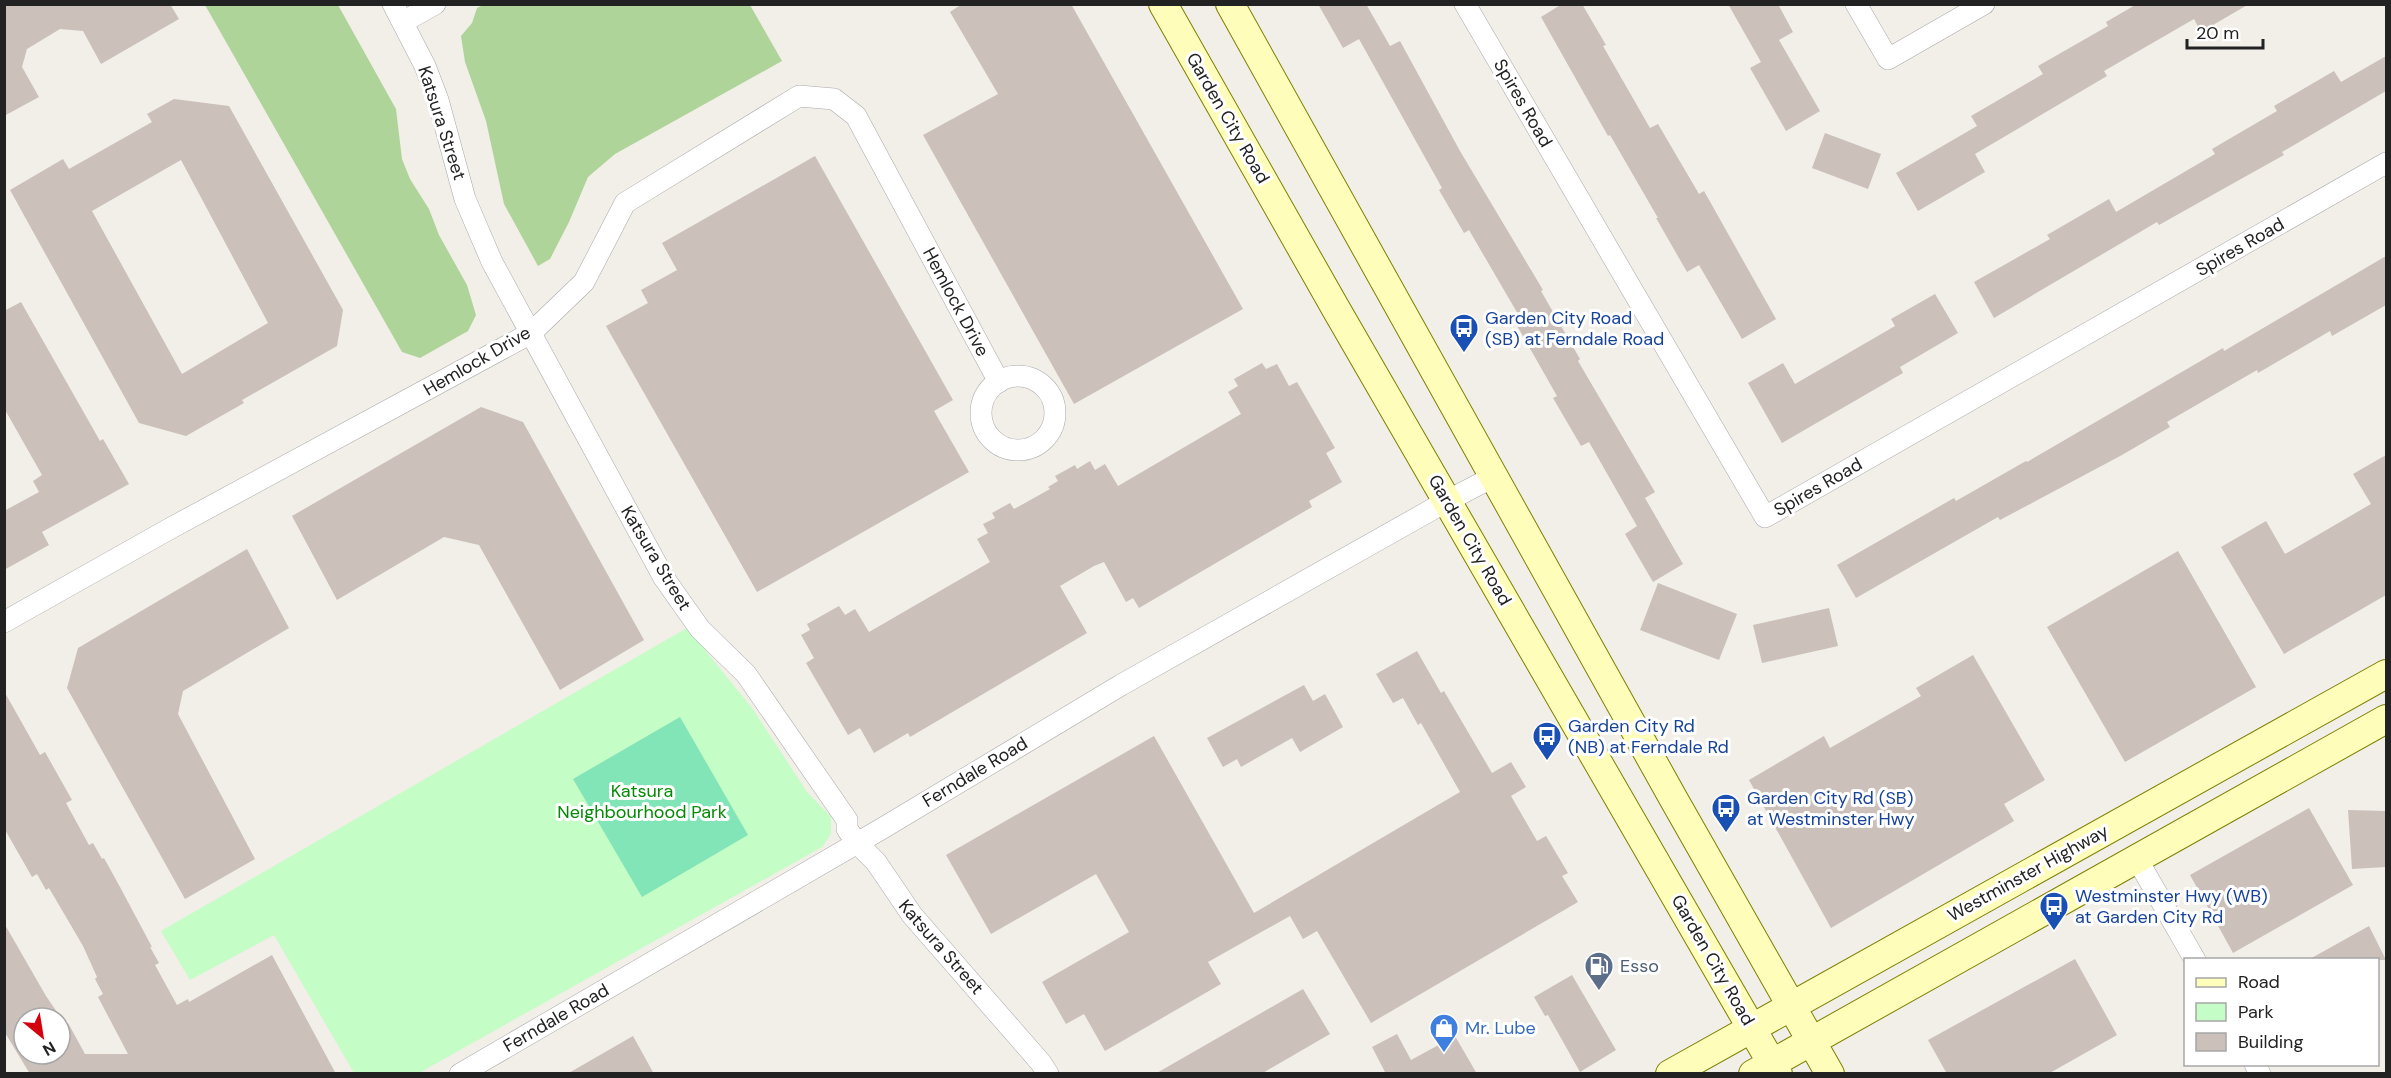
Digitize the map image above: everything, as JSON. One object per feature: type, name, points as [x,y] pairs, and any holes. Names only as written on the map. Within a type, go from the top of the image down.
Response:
[{"type":"main road","name":"Garden City Road","points":[[1163,4],[1751,1027],[1768,1070]]},
{"type":"main road","points":[[1230,4],[1493,477],[1830,1074]]},
{"type":"main road","name":"Westminster Highway","points":[[1670,1074],[2386,674]]},
{"type":"main road","points":[[1768,1070],[1811,1041],[2386,719]]},
{"type":"street","points":[[398,14],[435,4]]},
{"type":"street","name":"Spires Road","points":[[1465,4],[1765,517],[2386,163]]},
{"type":"street","points":[[1856,4],[1888,59],[1984,4]]},
{"type":"street","name":"Katsura Street","points":[[398,14],[425,66],[438,100],[465,199],[492,262],[664,578],[700,629],[746,674],[846,820],[847,829],[856,843],[876,862],[912,915],[1041,1063],[1048,1074]]},
{"type":"street","name":"Hemlock Drive","points":[[4,622],[171,528],[531,333],[584,282],[625,203],[799,96],[834,99],[856,116],[999,382]]},
{"type":"street","name":"Ferndale Road","points":[[460,1074],[1121,685],[1493,477]]},
{"type":"street","points":[[2137,859],[2194,958]]},
{"type":"green space","points":[[205,5],[338,5],[396,109],[402,159],[410,179],[429,209],[439,235],[467,285],[476,315],[468,331],[420,358],[402,352]]},
{"type":"green space","points":[[483,5],[750,5],[782,61],[615,154],[588,177],[550,259],[538,266],[504,204],[486,121],[465,62],[461,36],[472,23],[477,8]]},
{"type":"green space","name":"Katsura Neighbourhood Park","points":[[687,628],[752,708],[807,792],[831,817],[831,834],[822,847],[419,1073],[354,1073],[274,935],[190,980],[161,931]]},
{"type":"green space","points":[[680,717],[748,835],[642,897],[573,779]]},
{"type":"building","points":[[4,4],[170,4],[179,19],[101,64],[83,31],[60,29],[27,49],[22,67],[39,97],[4,116]]},
{"type":"building","points":[[962,4],[1071,4],[1243,309],[1074,404],[923,135],[998,94],[950,12]]},
{"type":"building","points":[[1318,4],[1366,4],[1390,46],[1400,41],[1460,151],[1543,290],[1541,291],[1580,359],[1578,361],[1655,492],[1645,498],[1683,564],[1653,582],[1625,534],[1637,526],[1589,442],[1581,446],[1553,398],[1557,396],[1516,324],[1522,321],[1469,230],[1464,233],[1439,190],[1442,188],[1359,39],[1343,48]]},
{"type":"building","points":[[1562,4],[1582,4],[1650,128],[1658,124],[1699,194],[1704,191],[1776,319],[1742,339],[1699,265],[1687,272],[1541,17]]},
{"type":"building","points":[[1728,4],[1778,4],[1793,32],[1779,40],[1820,111],[1786,131],[1750,68],[1761,62]]},
{"type":"building","points":[[2137,4],[2249,4],[2201,32],[2194,19],[2104,71],[2107,76],[1975,154],[1985,172],[1918,211],[1896,173],[1977,126],[1971,116],[2043,74],[2038,66],[2108,26],[2106,22]]},
{"type":"building","points":[[2386,56],[2386,91],[2282,152],[2284,155],[2159,225],[2157,222],[1994,318],[1974,282],[2050,239],[2047,235],[2109,199],[2116,212],[2215,154],[2212,149],[2277,111],[2274,106],[2334,71],[2341,82]]},
{"type":"building","points":[[174,99],[229,106],[343,310],[337,346],[242,400],[244,403],[186,436],[139,423],[10,190],[63,159],[69,169],[152,122],[147,114]],"holes":[[[181,160],[268,323],[182,374],[92,211]]]},
{"type":"building","points":[[1825,133],[1881,154],[1868,189],[1812,168]]},
{"type":"building","points":[[815,156],[953,400],[934,411],[969,472],[757,592],[606,326],[648,303],[641,290],[677,270],[662,243]]},
{"type":"building","points":[[2386,256],[2386,305],[2332,336],[2330,331],[2258,373],[2257,370],[2167,422],[2170,427],[2122,455],[2000,520],[1998,517],[1856,598],[1837,565],[1954,498],[1956,501],[2027,462]]},
{"type":"building","points":[[1935,294],[1958,333],[1900,367],[1903,373],[1782,443],[1748,383],[1783,363],[1795,384],[1895,326],[1891,319]]},
{"type":"building","points":[[21,302],[100,441],[103,439],[129,484],[42,532],[49,545],[4,570],[4,511],[39,492],[33,481],[42,475],[4,408],[4,311]]},
{"type":"building","points":[[1262,363],[1266,369],[1277,364],[1289,386],[1297,382],[1335,448],[1326,453],[1342,482],[1309,501],[1312,507],[1139,608],[1133,598],[1126,602],[1104,562],[1094,566],[1060,586],[1087,633],[910,737],[908,733],[874,753],[860,728],[848,735],[806,663],[814,658],[801,635],[810,630],[807,624],[839,606],[845,615],[855,609],[869,632],[990,562],[977,539],[988,533],[983,524],[995,518],[992,513],[1010,503],[1014,509],[1050,489],[1048,487],[1058,481],[1055,476],[1075,465],[1077,469],[1090,461],[1095,470],[1105,464],[1118,486],[1241,414],[1228,392],[1238,386],[1234,379]]},
{"type":"building","points":[[481,407],[523,422],[644,640],[560,690],[479,545],[444,537],[337,600],[292,516]]},
{"type":"building","points":[[2386,455],[2386,595],[2284,654],[2221,547],[2266,521],[2285,554],[2371,504],[2353,474]]},
{"type":"building","points":[[247,549],[289,628],[183,691],[178,714],[255,859],[185,899],[67,688],[78,648]]},
{"type":"building","points":[[2178,551],[2256,687],[2125,762],[2047,627]]},
{"type":"building","points":[[1658,583],[1737,614],[1719,660],[1640,630]]},
{"type":"building","points":[[1829,608],[1838,646],[1762,663],[1753,625]]},
{"type":"building","points":[[1417,651],[1441,693],[1444,691],[1492,773],[1511,762],[1526,787],[1511,796],[1537,841],[1546,836],[1568,873],[1562,876],[1578,902],[1371,1023],[1317,931],[1303,939],[1290,916],[1208,962],[1221,984],[1105,1051],[1084,1014],[1066,1024],[1042,982],[1129,932],[1096,874],[991,934],[946,855],[1154,736],[1254,913],[1460,792],[1421,723],[1418,725],[1403,698],[1393,703],[1376,674]]},
{"type":"building","points":[[1973,655],[2045,780],[2004,804],[2014,821],[1831,928],[1749,780],[1824,736],[1830,748],[1921,696],[1916,688]]},
{"type":"building","points":[[1304,685],[1313,701],[1325,694],[1343,727],[1300,752],[1292,738],[1241,767],[1237,759],[1223,767],[1207,738]]},
{"type":"building","points":[[4,691],[40,755],[45,752],[72,800],[66,803],[89,845],[93,843],[120,887],[152,947],[150,947],[159,963],[155,965],[177,1005],[188,999],[189,1002],[272,955],[336,1074],[30,1074],[25,1066],[72,1066],[72,1030],[85,1054],[128,1054],[98,997],[103,994],[83,946],[49,888],[46,890],[37,874],[32,877],[4,828]]},
{"type":"building","points":[[2309,808],[2353,885],[2233,953],[2190,875]]},
{"type":"building","points":[[2348,810],[2386,811],[2386,867],[2352,869]]},
{"type":"building","points":[[4,923],[53,1006],[12,1006],[12,1044],[4,1031]]},
{"type":"building","points":[[2369,926],[2386,960],[2379,960],[2379,958],[2312,958]]},
{"type":"building","points":[[2075,959],[2117,1035],[2048,1074],[1947,1074],[1928,1040]]},
{"type":"building","points":[[1572,975],[1616,1050],[1580,1072],[1548,1015],[1545,1016],[1534,997]]},
{"type":"building","points":[[1303,989],[1330,1034],[1261,1074],[1155,1074]]},
{"type":"building","name":"Mr. Lube","points":[[1397,1034],[1411,1060],[1455,1036],[1477,1074],[1386,1074],[1372,1047]]},
{"type":"building","points":[[633,1036],[654,1074],[567,1074]]},
{"type":"place","name":"Garden City Road (SB) at Ferndale Road","points":[[1464,354]]},
{"type":"place","name":"Garden City Rd (NB) at Ferndale Rd","points":[[1547,762]]},
{"type":"place","name":"Garden City Rd (SB) at Westminster Hwy","points":[[1726,834]]},
{"type":"place","name":"Westminster Hwy (WB) at Garden City Rd","points":[[2054,932]]},
{"type":"place","name":"Esso","points":[[1599,992]]},
{"type":"place","name":"Mr. Lube","points":[[1444,1054]]}]
